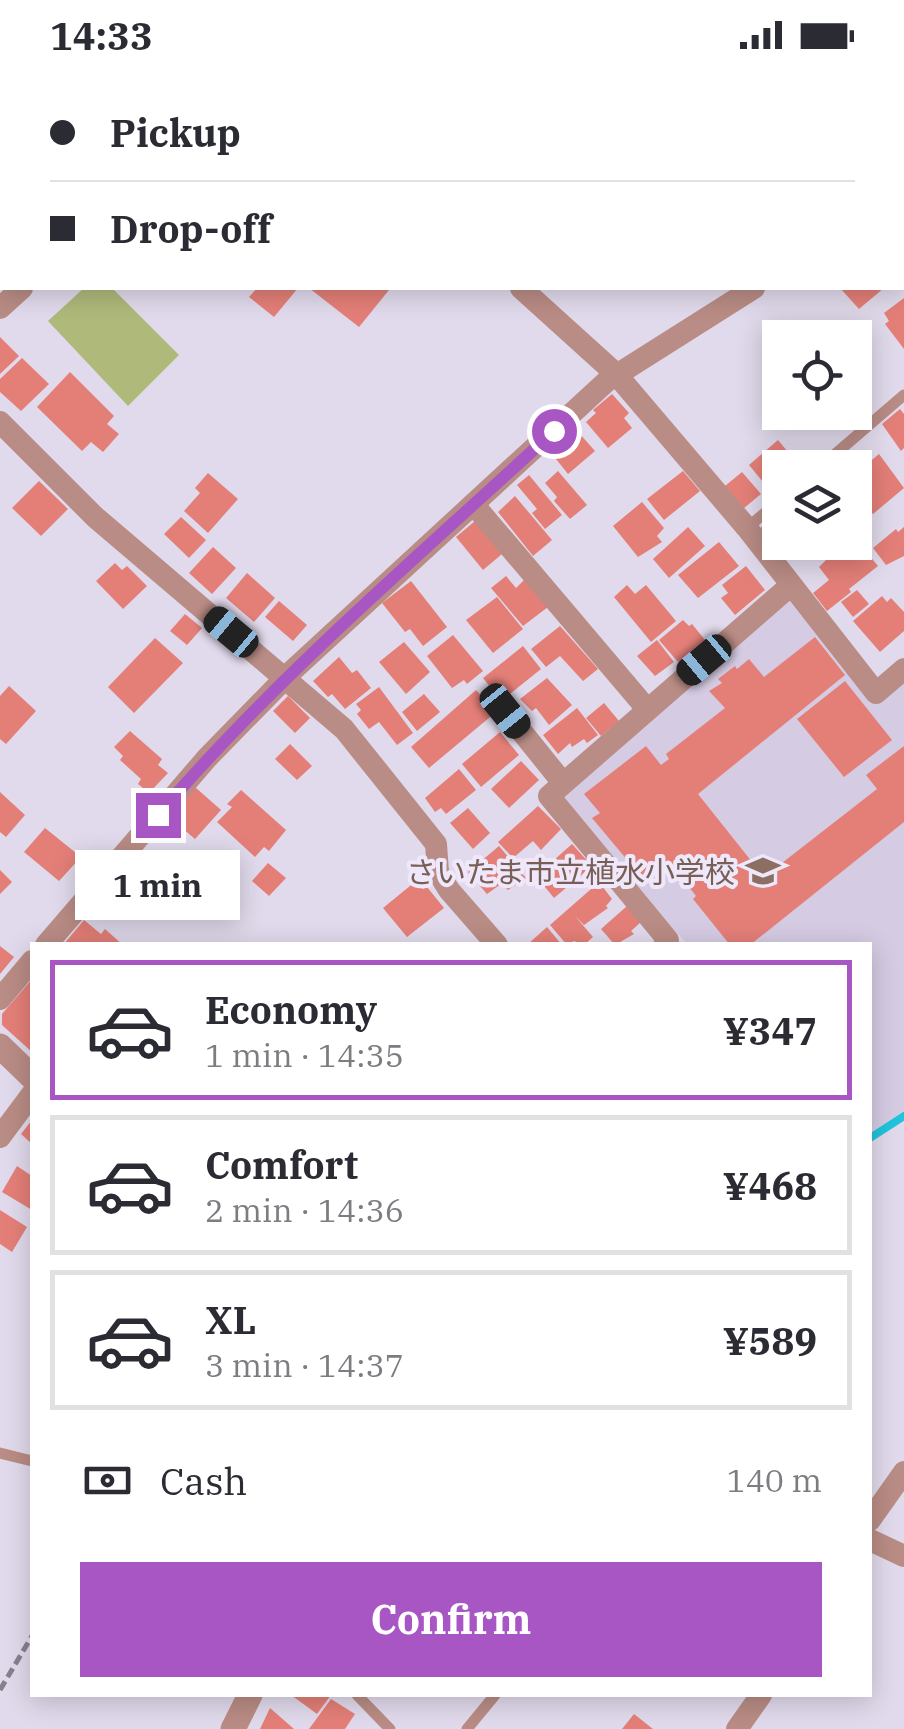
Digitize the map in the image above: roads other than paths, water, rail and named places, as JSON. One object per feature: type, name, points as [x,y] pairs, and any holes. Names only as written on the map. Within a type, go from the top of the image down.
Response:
[{"type":"street","points":[[0,308],[20,290]]},
{"type":"street","points":[[523,290],[616,374],[747,528],[876,693],[904,670]]},
{"type":"street","points":[[49,942],[206,758],[285,678],[616,374],[751,290]]},
{"type":"street","points":[[0,422],[94,517],[344,729],[436,844],[438,872],[448,890],[494,942]]},
{"type":"street","points":[[474,506],[647,708]]},
{"type":"street","points":[[666,942],[549,796],[790,586]]},
{"type":"street","points":[[505,711],[564,783]]},
{"type":"street","points":[[0,999],[30,963]]},
{"type":"street","points":[[0,1046],[30,1074]]},
{"type":"street","points":[[0,1137],[30,1097]]},
{"type":"street","points":[[872,1517],[904,1472]]},
{"type":"street","points":[[872,1541],[904,1556]]},
{"type":"street","points":[[232,1729],[249,1697]]},
{"type":"street","points":[[737,1729],[760,1697]]},
{"type":"lane","points":[[840,450],[904,395]]},
{"type":"lane","points":[[747,528],[762,515]]},
{"type":"lane","points":[[0,1453],[30,1460]]},
{"type":"lane","points":[[359,1697],[390,1729]]},
{"type":"lane","points":[[468,1729],[492,1697]]},
{"type":"waterway","points":[[872,1137],[904,1116]]},
{"type":"place","name":"さいたま市立植水小学校","points":[[763,871]]}]
